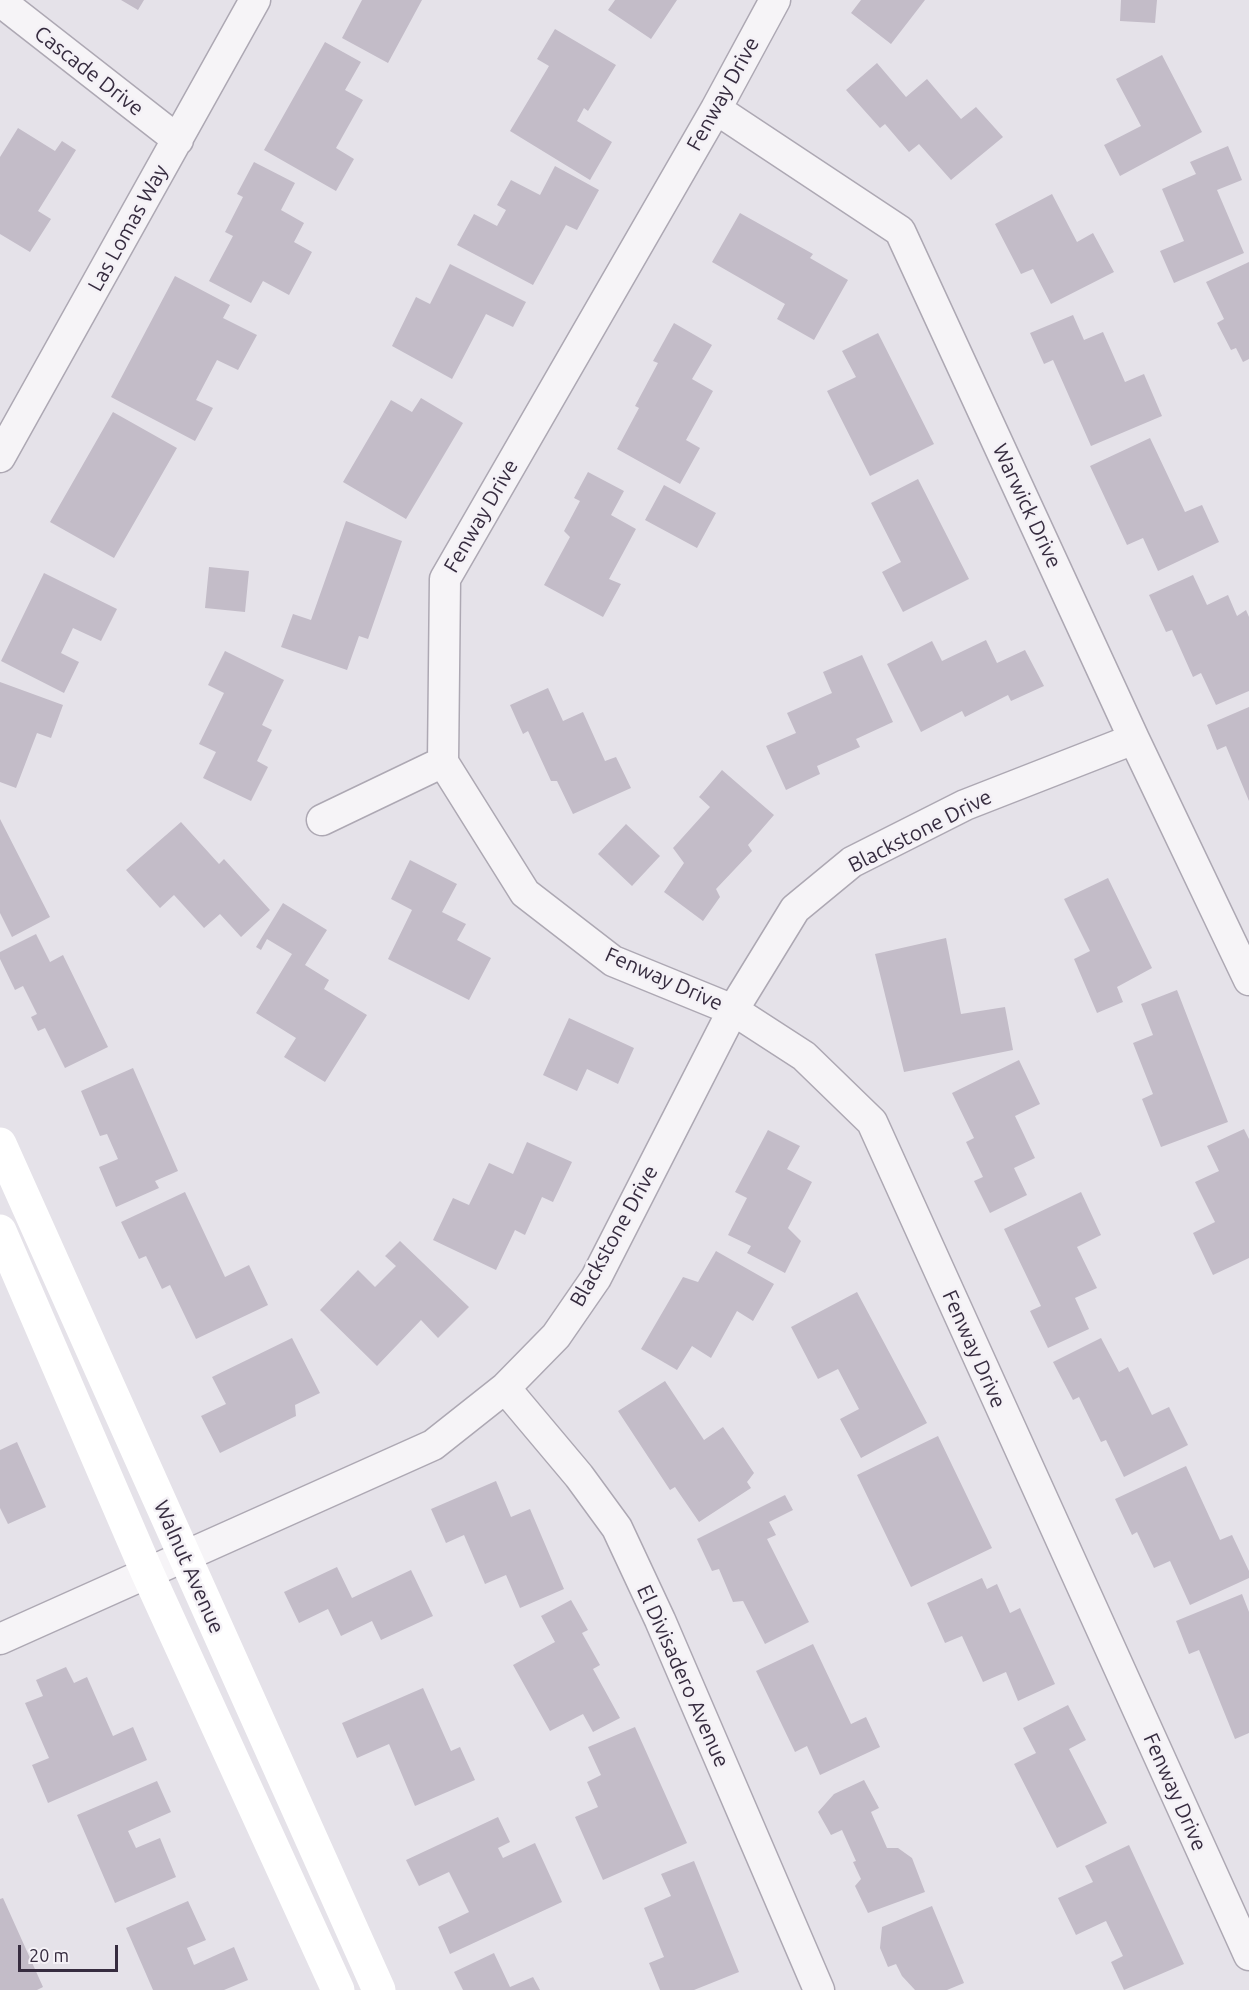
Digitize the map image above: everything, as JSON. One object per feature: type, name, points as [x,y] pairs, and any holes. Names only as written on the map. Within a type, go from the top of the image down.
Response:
[{"type":"street","name":"Las Lomas Way","points":[[0,457],[255,0]]},
{"type":"street","name":"Fenway Drive","points":[[776,0],[716,110],[445,579],[443,762],[525,893],[613,961],[733,1010],[804,1056],[872,1122],[1249,1955]]},
{"type":"street","name":"Cascade Drive","points":[[0,1],[178,140]]},
{"type":"street","name":"Warwick Drive","points":[[716,110],[900,231],[1134,739],[1249,980]]},
{"type":"street","name":"Blackstone Drive","points":[[0,1638],[433,1445],[505,1388],[556,1336],[596,1278],[733,1010],[795,909],[852,862],[965,805],[1134,739]]},
{"type":"street","points":[[322,820],[443,762]]},
{"type":"street","name":"Walnut Avenue","points":[[0,1144],[379,1990]]},
{"type":"street","name":"Walnut Avenue","points":[[0,1231],[147,1572],[338,1990]]},
{"type":"street","name":"El Divisadero Avenue","points":[[505,1388],[579,1476],[617,1528],[660,1620],[819,1990]]},
{"type":"building","points":[[121,0],[144,0],[138,10]]},
{"type":"building","points":[[362,0],[422,0],[388,63],[342,38]]},
{"type":"building","points":[[615,0],[677,0],[651,39],[608,10]]},
{"type":"building","points":[[861,0],[925,0],[891,44],[851,13]]},
{"type":"building","points":[[1121,0],[1157,0],[1155,23],[1120,21]]},
{"type":"building","points":[[555,29],[616,65],[588,111],[584,108],[577,121],[612,142],[590,180],[510,131],[549,66],[537,59]]},
{"type":"building","points":[[325,42],[361,62],[345,90],[363,100],[336,148],[354,159],[336,191],[264,150]]},
{"type":"building","points":[[1162,55],[1202,132],[1120,176],[1104,145],[1141,126],[1116,79]]},
{"type":"building","points":[[877,63],[906,97],[927,79],[961,119],[976,107],[1003,137],[951,180],[919,144],[909,152],[885,124],[880,128],[846,90]]},
{"type":"building","points":[[18,128],[55,151],[62,141],[76,150],[38,211],[51,219],[30,252],[0,234],[0,157]]},
{"type":"building","points":[[1228,146],[1242,180],[1217,190],[1244,253],[1174,283],[1160,251],[1184,241],[1162,189],[1196,174],[1190,162]]},
{"type":"building","points":[[254,162],[295,183],[281,210],[304,223],[294,242],[312,252],[289,295],[263,281],[251,303],[209,281],[233,236],[225,232],[243,197],[237,194]]},
{"type":"building","points":[[555,166],[599,190],[577,230],[566,225],[533,285],[457,245],[474,214],[497,226],[506,210],[497,205],[511,180],[540,195]]},
{"type":"building","points":[[1052,194],[1077,242],[1093,233],[1114,272],[1051,304],[1033,269],[1021,274],[995,224]]},
{"type":"building","points":[[740,213],[813,254],[810,258],[848,280],[814,340],[777,319],[785,304],[712,262]]},
{"type":"building","points":[[1249,262],[1249,359],[1243,362],[1236,348],[1231,350],[1217,323],[1224,319],[1206,282]]},
{"type":"building","points":[[450,264],[526,302],[513,327],[486,314],[452,379],[392,346],[416,297],[430,304]]},
{"type":"building","points":[[175,276],[230,305],[223,318],[257,335],[238,370],[217,360],[196,400],[213,408],[195,441],[111,397]]},
{"type":"building","points":[[1073,315],[1084,340],[1103,332],[1125,382],[1144,374],[1162,416],[1091,446],[1053,360],[1044,364],[1030,333]]},
{"type":"building","points":[[674,323],[712,345],[692,379],[713,391],[686,440],[700,448],[680,484],[617,449],[639,408],[635,406],[658,363],[653,361]]},
{"type":"building","points":[[878,333],[934,444],[870,476],[827,391],[856,377],[842,351]]},
{"type":"building","points":[[421,398],[463,423],[406,519],[343,482],[391,400],[412,412]]},
{"type":"building","points":[[113,412],[177,448],[114,558],[50,522]]},
{"type":"building","points":[[1150,438],[1185,512],[1202,505],[1219,542],[1158,571],[1143,538],[1127,545],[1090,466]]},
{"type":"building","points":[[588,472],[624,491],[611,515],[636,529],[609,579],[621,584],[603,617],[544,585],[570,537],[564,531],[580,501],[574,498]]},
{"type":"building","points":[[918,479],[969,579],[903,612],[882,572],[901,562],[871,503]]},
{"type":"building","points":[[664,485],[716,513],[697,548],[645,520]]},
{"type":"building","points":[[346,521],[402,541],[368,639],[359,636],[347,670],[281,647],[293,614],[311,620]]},
{"type":"building","points":[[209,567],[249,571],[245,612],[205,608]]},
{"type":"building","points":[[44,573],[117,609],[101,641],[73,628],[61,653],[79,662],[64,693],[1,661]]},
{"type":"building","points":[[1193,575],[1207,605],[1228,595],[1237,616],[1246,610],[1249,617],[1249,691],[1216,705],[1201,673],[1193,677],[1172,630],[1166,632],[1149,595]]},
{"type":"building","points":[[986,640],[997,663],[1025,650],[1044,686],[1011,701],[1008,695],[965,717],[962,711],[921,732],[887,664],[932,641],[942,661]]},
{"type":"building","points":[[225,651],[284,680],[262,725],[272,730],[257,761],[268,767],[251,801],[203,778],[216,752],[199,744],[224,693],[208,685]]},
{"type":"building","points":[[862,655],[893,722],[856,739],[860,747],[817,766],[820,774],[786,790],[766,746],[796,733],[787,713],[832,693],[823,672]]},
{"type":"building","points":[[0,682],[63,705],[51,738],[37,733],[16,788],[0,782]]},
{"type":"building","points":[[548,688],[563,721],[583,712],[605,761],[616,757],[631,788],[573,814],[557,781],[551,781],[528,731],[523,734],[510,705]]},
{"type":"building","points":[[1249,707],[1249,801],[1226,746],[1217,750],[1207,725]]},
{"type":"building","points":[[722,770],[774,815],[748,845],[752,851],[716,889],[720,897],[703,921],[664,892],[684,863],[673,848],[710,807],[699,797]]},
{"type":"building","points":[[0,819],[50,917],[12,937],[0,913]]},
{"type":"building","points":[[181,822],[219,864],[224,859],[270,910],[241,937],[220,914],[204,928],[174,895],[160,908],[126,870]]},
{"type":"building","points":[[626,824],[660,856],[632,886],[598,854]]},
{"type":"building","points":[[410,860],[457,884],[442,912],[466,924],[457,940],[491,958],[469,1000],[388,959],[412,910],[391,899]]},
{"type":"building","points":[[1108,878],[1152,968],[1117,987],[1123,1002],[1097,1013],[1074,959],[1090,951],[1064,899]]},
{"type":"building","points":[[283,903],[327,930],[305,965],[329,980],[324,989],[367,1015],[325,1082],[284,1057],[296,1038],[256,1013],[292,954],[267,939],[261,950],[256,947]]},
{"type":"building","points":[[36,934],[50,962],[63,955],[108,1047],[65,1068],[45,1028],[38,1031],[31,1017],[37,1014],[23,986],[15,990],[0,959],[0,952]]},
{"type":"building","points":[[946,938],[961,1014],[1005,1007],[1013,1050],[904,1072],[875,954]]},
{"type":"building","points":[[1177,990],[1228,1122],[1161,1147],[1142,1099],[1153,1094],[1133,1043],[1153,1035],[1141,1004]]},
{"type":"building","points":[[569,1018],[634,1048],[618,1084],[587,1069],[577,1091],[543,1075]]},
{"type":"building","points":[[1019,1060],[1040,1104],[1015,1116],[1035,1158],[1014,1168],[1027,1195],[990,1213],[974,1181],[983,1177],[966,1142],[974,1138],[952,1093]]},
{"type":"building","points":[[133,1068],[178,1171],[155,1181],[159,1188],[116,1207],[99,1167],[118,1159],[107,1134],[100,1136],[81,1091]]},
{"type":"building","points":[[1244,1129],[1249,1139],[1249,1258],[1213,1275],[1193,1233],[1215,1222],[1195,1182],[1219,1171],[1207,1146]]},
{"type":"building","points":[[768,1130],[800,1146],[787,1169],[812,1182],[788,1228],[801,1241],[785,1273],[747,1253],[751,1246],[728,1235],[747,1198],[735,1192]]},
{"type":"building","points":[[527,1142],[572,1162],[553,1202],[542,1197],[525,1235],[515,1230],[496,1270],[433,1240],[453,1198],[469,1205],[489,1163],[513,1174]]},
{"type":"building","points":[[185,1192],[225,1277],[249,1265],[268,1305],[196,1339],[170,1285],[162,1289],[146,1256],[139,1259],[121,1222]]},
{"type":"building","points":[[1081,1192],[1101,1235],[1077,1247],[1097,1288],[1075,1298],[1089,1329],[1048,1348],[1030,1311],[1041,1306],[1004,1229]]},
{"type":"building","points":[[400,1241],[469,1307],[438,1338],[421,1320],[377,1366],[320,1310],[358,1270],[375,1287],[396,1266],[385,1256]]},
{"type":"building","points":[[716,1251],[774,1284],[753,1321],[737,1311],[711,1358],[692,1346],[677,1370],[641,1349],[683,1277],[698,1282]]},
{"type":"building","points":[[857,1292],[927,1423],[861,1458],[840,1419],[859,1409],[838,1369],[818,1379],[791,1327]]},
{"type":"building","points":[[292,1338],[320,1393],[295,1405],[296,1416],[220,1453],[201,1416],[226,1404],[212,1377]]},
{"type":"building","points":[[1101,1338],[1119,1372],[1128,1367],[1152,1415],[1169,1407],[1188,1445],[1124,1477],[1106,1440],[1101,1442],[1079,1397],[1073,1400],[1053,1362]]},
{"type":"building","points":[[665,1381],[704,1440],[723,1427],[754,1473],[747,1482],[751,1488],[699,1522],[675,1487],[670,1490],[618,1411]]},
{"type":"building","points":[[938,1436],[992,1548],[911,1587],[857,1475]]},
{"type":"building","points":[[17,1442],[46,1507],[8,1524],[0,1508],[0,1450]]},
{"type":"building","points":[[1186,1466],[1220,1540],[1232,1535],[1249,1571],[1249,1578],[1190,1605],[1170,1561],[1154,1568],[1137,1532],[1132,1535],[1115,1499]]},
{"type":"building","points":[[496,1481],[511,1517],[530,1509],[564,1589],[520,1608],[506,1575],[485,1584],[464,1535],[446,1543],[431,1509]]},
{"type":"building","points":[[785,1495],[793,1510],[769,1522],[776,1535],[767,1539],[809,1622],[765,1644],[743,1601],[733,1602],[719,1569],[712,1571],[697,1539]]},
{"type":"building","points":[[337,1567],[352,1598],[411,1570],[433,1616],[381,1640],[372,1621],[341,1636],[328,1609],[299,1623],[284,1592]]},
{"type":"building","points":[[982,1578],[987,1589],[997,1584],[1010,1613],[1020,1608],[1055,1684],[1018,1701],[1006,1672],[983,1682],[962,1636],[945,1643],[927,1603]]},
{"type":"building","points":[[1242,1594],[1249,1612],[1249,1733],[1235,1739],[1199,1650],[1189,1654],[1176,1621]]},
{"type":"building","points":[[571,1600],[588,1630],[582,1633],[600,1665],[593,1669],[620,1718],[593,1732],[583,1714],[550,1731],[513,1665],[555,1642],[541,1616]]},
{"type":"building","points":[[813,1644],[851,1724],[866,1717],[880,1747],[820,1775],[807,1746],[795,1752],[756,1671]]},
{"type":"building","points":[[66,1667],[74,1683],[87,1677],[113,1736],[133,1727],[147,1760],[48,1803],[32,1765],[49,1758],[25,1703],[43,1696],[36,1680]]},
{"type":"building","points":[[423,1688],[451,1751],[460,1747],[475,1780],[415,1806],[389,1744],[357,1758],[342,1723]]},
{"type":"building","points":[[1068,1705],[1086,1740],[1069,1749],[1107,1823],[1057,1848],[1014,1764],[1036,1753],[1023,1728]]},
{"type":"building","points":[[635,1727],[687,1843],[603,1880],[575,1817],[598,1807],[587,1782],[601,1775],[588,1747]]},
{"type":"building","points":[[864,1780],[879,1808],[871,1812],[887,1848],[898,1848],[912,1858],[925,1892],[868,1913],[855,1886],[861,1879],[853,1862],[856,1861],[842,1830],[831,1835],[818,1812],[834,1794]]},
{"type":"building","points":[[157,1781],[171,1812],[128,1831],[136,1848],[160,1838],[176,1877],[115,1903],[77,1815]]},
{"type":"building","points":[[498,1817],[510,1842],[498,1848],[503,1858],[535,1843],[562,1902],[450,1954],[438,1927],[469,1912],[449,1872],[419,1886],[406,1860]]},
{"type":"building","points":[[1129,1845],[1184,1964],[1124,1990],[1111,1962],[1123,1956],[1106,1921],[1076,1935],[1058,1898],[1093,1882],[1085,1866]]},
{"type":"building","points":[[694,1861],[739,1972],[694,1990],[660,1990],[649,1963],[664,1957],[644,1908],[671,1896],[661,1874]]},
{"type":"building","points":[[3,1898],[43,1987],[37,1990],[0,1990],[0,1899]]},
{"type":"building","points":[[188,1901],[206,1940],[187,1948],[194,1965],[234,1947],[248,1980],[224,1990],[153,1990],[126,1928]]},
{"type":"building","points":[[932,1906],[964,1983],[947,1990],[915,1990],[902,1976],[896,1964],[888,1967],[880,1948],[882,1927]]},
{"type":"building","points":[[494,1953],[510,1987],[533,1977],[540,1990],[463,1990],[454,1972]]}]
